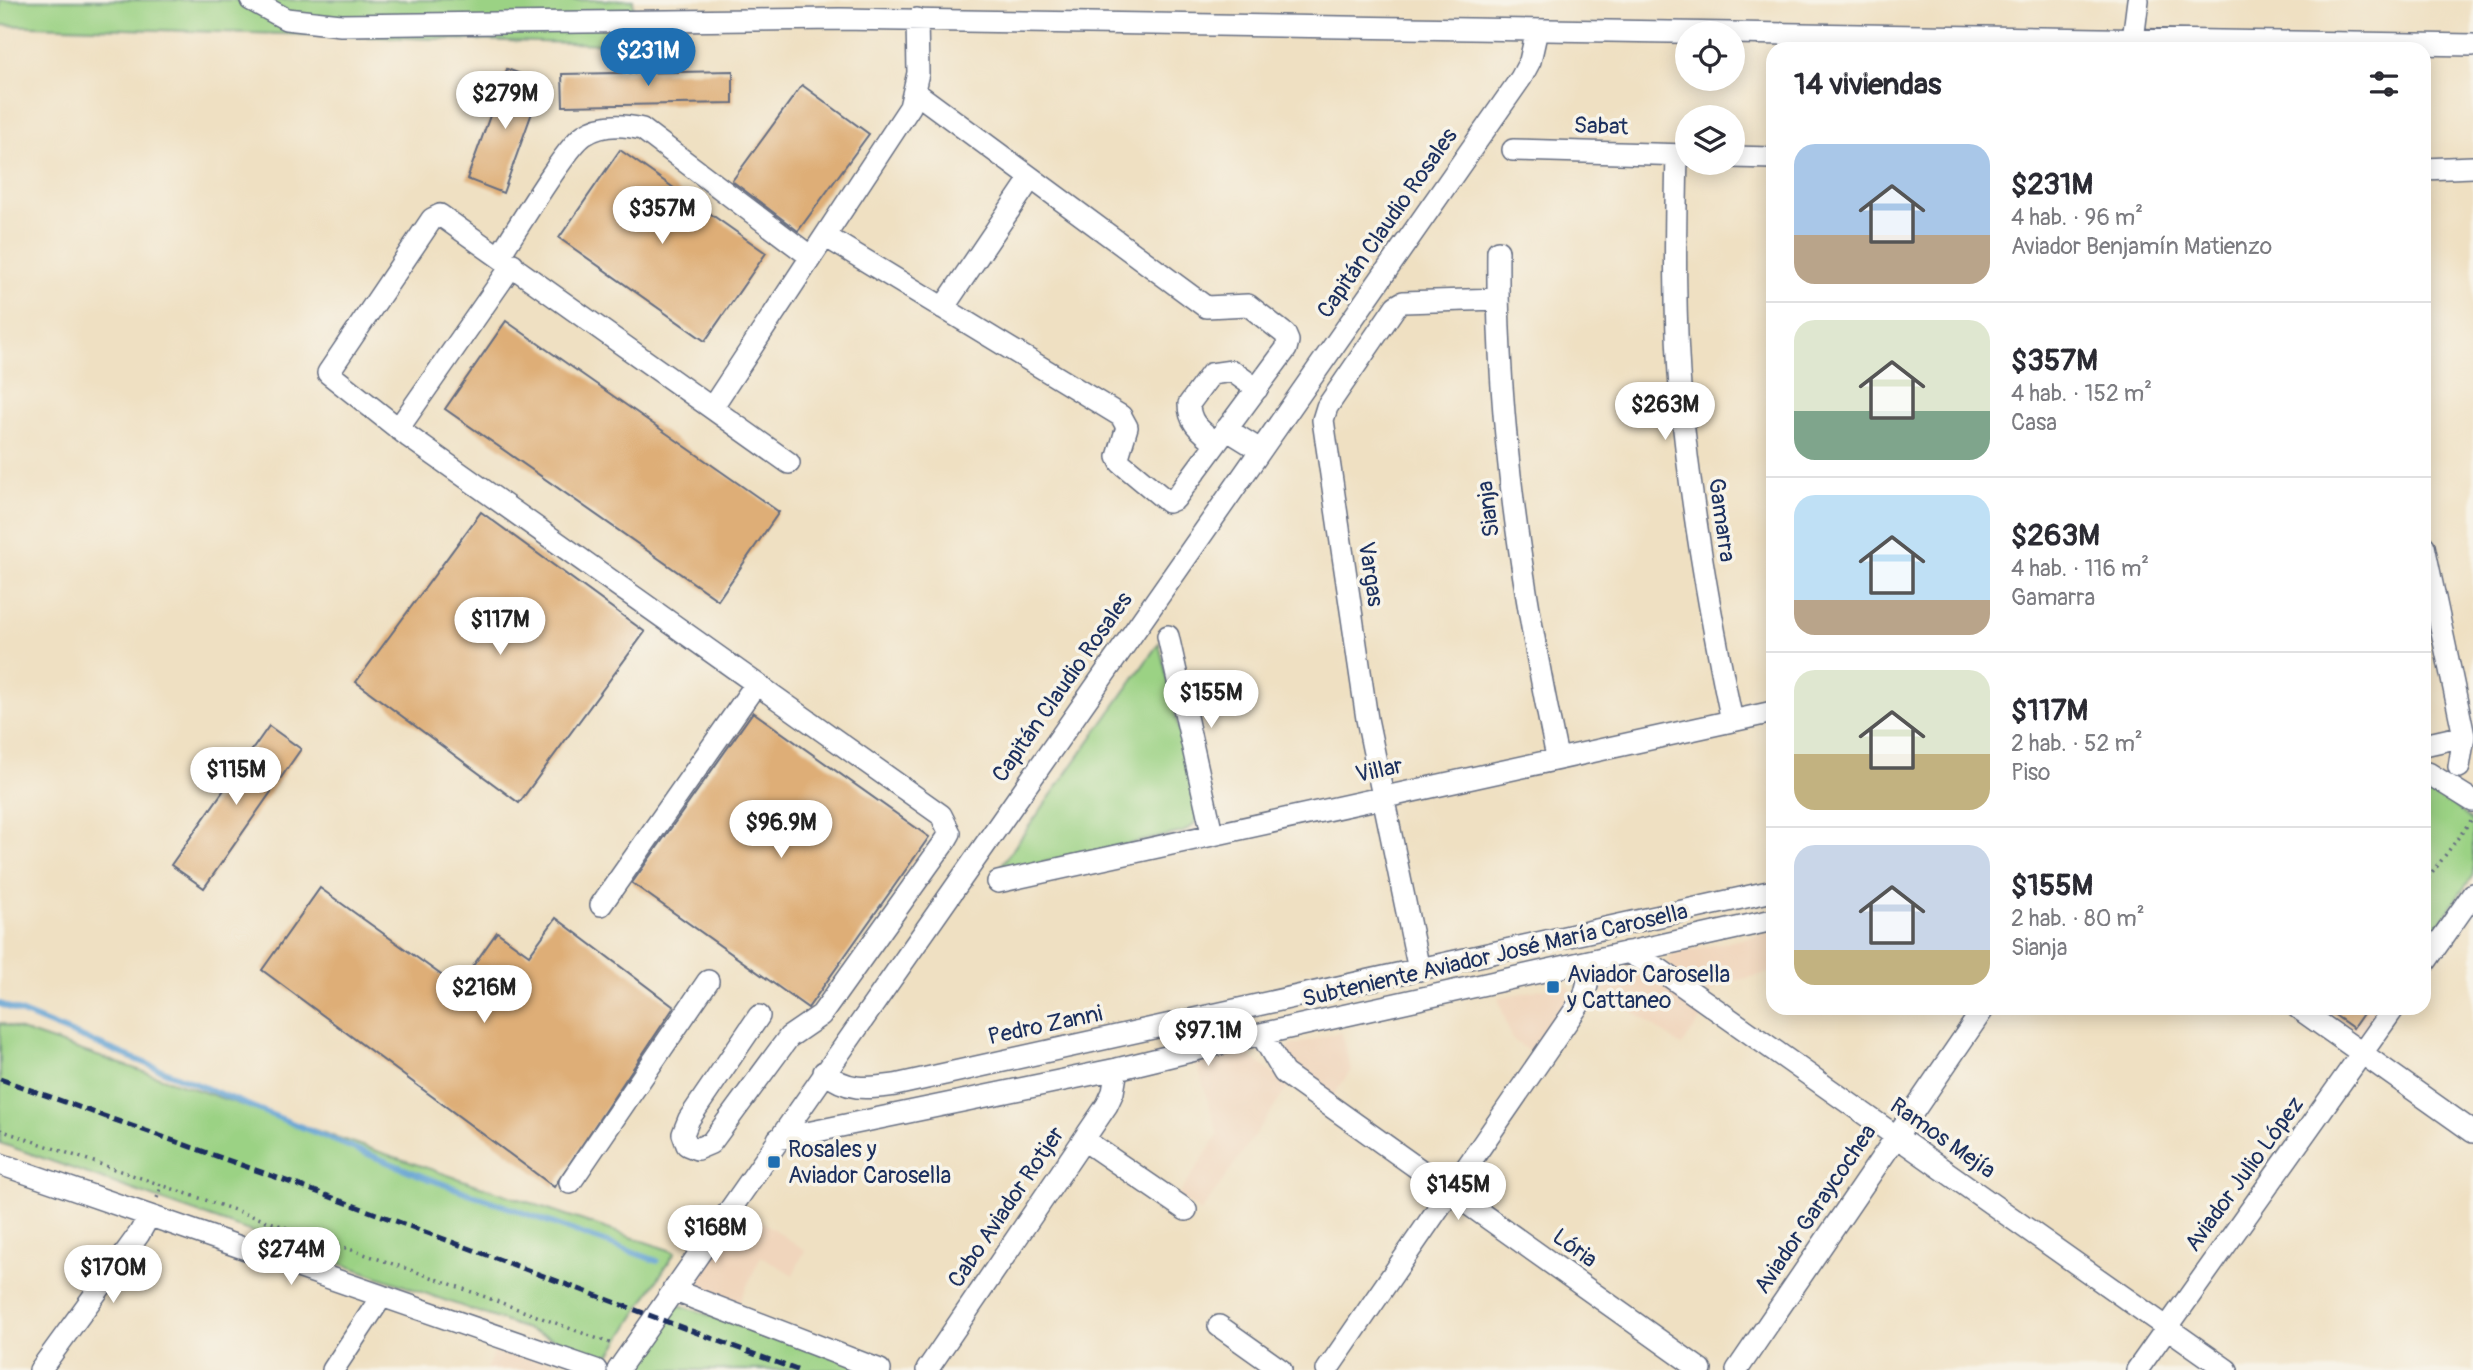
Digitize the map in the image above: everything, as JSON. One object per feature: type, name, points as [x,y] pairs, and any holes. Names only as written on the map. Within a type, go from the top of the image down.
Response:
[{"type":"street","points":[[251,0],[286,19],[341,25],[743,9],[917,19],[1675,32]]},
{"type":"street","points":[[2133,40],[2138,0]]},
{"type":"street","points":[[713,406],[910,107],[919,74],[917,19]]},
{"type":"street","name":"Capitán Claudio Rosales","points":[[618,1370],[1521,78],[1530,61],[1537,30]]},
{"type":"street","points":[[1745,33],[2303,42]]},
{"type":"street","points":[[2431,44],[2473,44]]},
{"type":"street","points":[[825,236],[1121,416],[1126,427],[1118,457],[1121,463],[1168,502],[1175,499],[1286,349],[1285,334],[1248,305],[1206,307],[915,92]]},
{"type":"street","points":[[398,429],[507,260],[577,141],[598,128],[626,125],[642,129],[811,257]]},
{"type":"street","name":"Sabat","points":[[1513,149],[1675,155]]},
{"type":"street","points":[[1745,157],[1766,158]]},
{"type":"street","points":[[2431,169],[2473,167]]},
{"type":"street","name":"Gamarra","points":[[1680,175],[1675,246],[1681,399],[1705,582],[1732,721]]},
{"type":"street","points":[[943,308],[1031,178]]},
{"type":"street","points":[[759,1016],[689,1119],[683,1134],[687,1145],[697,1149],[710,1143],[789,1037],[821,1015],[950,833],[942,814],[398,429],[328,373],[432,219],[440,215],[450,219],[789,463]]},
{"type":"street","name":"Sianja","points":[[1498,251],[1499,360],[1515,526],[1557,757]]},
{"type":"street","name":"Vargas","points":[[1419,970],[1381,797],[1323,420],[1327,407],[1396,306],[1403,302],[1498,299]]},
{"type":"street","points":[[1260,450],[1221,436],[1192,421],[1189,404],[1211,374],[1232,371],[1280,422]]},
{"type":"street","points":[[2431,584],[2464,736],[2466,765],[2431,772]]},
{"type":"street","points":[[1168,636],[1212,832]]},
{"type":"street","points":[[601,905],[757,684]]},
{"type":"street","name":"Villar","points":[[998,882],[1212,832],[1766,714]]},
{"type":"street","points":[[2431,743],[2464,736]]},
{"type":"street","points":[[2431,776],[2473,801]]},
{"type":"street","name":"Pedro Zanni","points":[[824,1072],[840,1084],[852,1088],[895,1085],[1766,893]]},
{"type":"street","points":[[2431,954],[2473,894]]},
{"type":"street","name":"Subteniente Aviador José María Carosella","points":[[778,1139],[1117,1069],[1261,1034],[1766,922]]},
{"type":"street","name":"Ramos Mejía","points":[[1627,952],[1659,969],[2227,1370]]},
{"type":"street","points":[[1327,1370],[1584,997],[1592,962]]},
{"type":"street","points":[[570,1183],[708,981]]},
{"type":"street","name":"Aviador Garaycochea","points":[[1737,1370],[1979,1015]]},
{"type":"street","points":[[2308,1015],[2473,1132]]},
{"type":"street","name":"Aviador Julio López","points":[[2137,1370],[2389,1015]]},
{"type":"street","name":"Lória","points":[[1261,1034],[1283,1073],[1701,1370]]},
{"type":"street","name":"Cabo Aviador Rotjer","points":[[927,1370],[1107,1105],[1113,1092],[1117,1069]]},
{"type":"street","points":[[1083,1140],[1186,1210]]},
{"type":"street","points":[[0,1164],[596,1370]]},
{"type":"street","points":[[40,1370],[139,1234],[149,1216]]},
{"type":"street","points":[[673,1290],[880,1370]]},
{"type":"street","points":[[333,1370],[382,1296]]},
{"type":"street","points":[[1219,1326],[1281,1370]]},
{"type":"path","points":[[2431,872],[2473,817]]},
{"type":"path","points":[[0,1130],[437,1279],[630,1351]]},
{"type":"shaded area","points":[[1766,934],[1766,974],[1717,985],[1711,994],[1671,967],[1668,960],[1673,954]]},
{"type":"shaded area","points":[[1638,964],[1706,1012],[1682,1046],[1599,988],[1614,969]]},
{"type":"shaded area","points":[[1560,985],[1569,986],[1574,995],[1536,1057],[1511,1038],[1498,998]]},
{"type":"shaded area","points":[[2334,1015],[2375,1015],[2361,1035]]},
{"type":"shaded area","points":[[1341,1032],[1351,1070],[1333,1096],[1287,1061],[1285,1053],[1290,1046]]},
{"type":"shaded area","points":[[1232,1051],[1245,1052],[1289,1086],[1201,1212],[1178,1196],[1218,1135],[1196,1061]]},
{"type":"shaded area","points":[[743,1209],[805,1250],[793,1275],[761,1256],[739,1303],[706,1292],[697,1283],[697,1278]]},
{"type":"shaded area","points":[[497,1344],[577,1370],[486,1370]]},
{"type":"green space","points":[[0,0],[633,0],[635,45],[0,25]]},
{"type":"green space","points":[[1159,643],[1198,813],[1194,825],[1183,832],[996,873]]},
{"type":"green space","points":[[2438,791],[2473,822],[2473,875],[2431,936],[2431,792]]},
{"type":"green space","points":[[0,1023],[675,1252],[608,1358],[0,1143]]},
{"type":"green space","points":[[673,1303],[874,1370],[627,1370]]},
{"type":"building","points":[[507,69],[543,82],[503,193],[467,179]]},
{"type":"building","points":[[733,71],[733,103],[563,106],[562,74]]},
{"type":"building","points":[[802,85],[869,134],[798,231],[732,181]]},
{"type":"building","points":[[620,150],[766,253],[705,341],[559,238]]},
{"type":"building","points":[[506,321],[779,512],[718,600],[445,409]]},
{"type":"building","points":[[481,512],[645,632],[519,803],[356,682]]},
{"type":"building","points":[[753,712],[929,837],[808,1008],[632,883]]},
{"type":"building","points":[[269,726],[301,749],[204,888],[171,865]]},
{"type":"building","points":[[320,888],[458,987],[497,932],[529,955],[556,918],[674,1007],[554,1187],[262,970]]},
{"type":"building","points":[[2335,1015],[2362,1015],[2353,1028]]},
{"type":"waterway","points":[[0,1004],[424,1177],[657,1261]]},
{"type":"railway","points":[[0,1079],[320,1193],[797,1370]]},
{"type":"place","name":"Aviador Carosella y Cattaneo","points":[[1553,987]]},
{"type":"place","name":"Rosales y Aviador Carosella","points":[[774,1162]]}]
